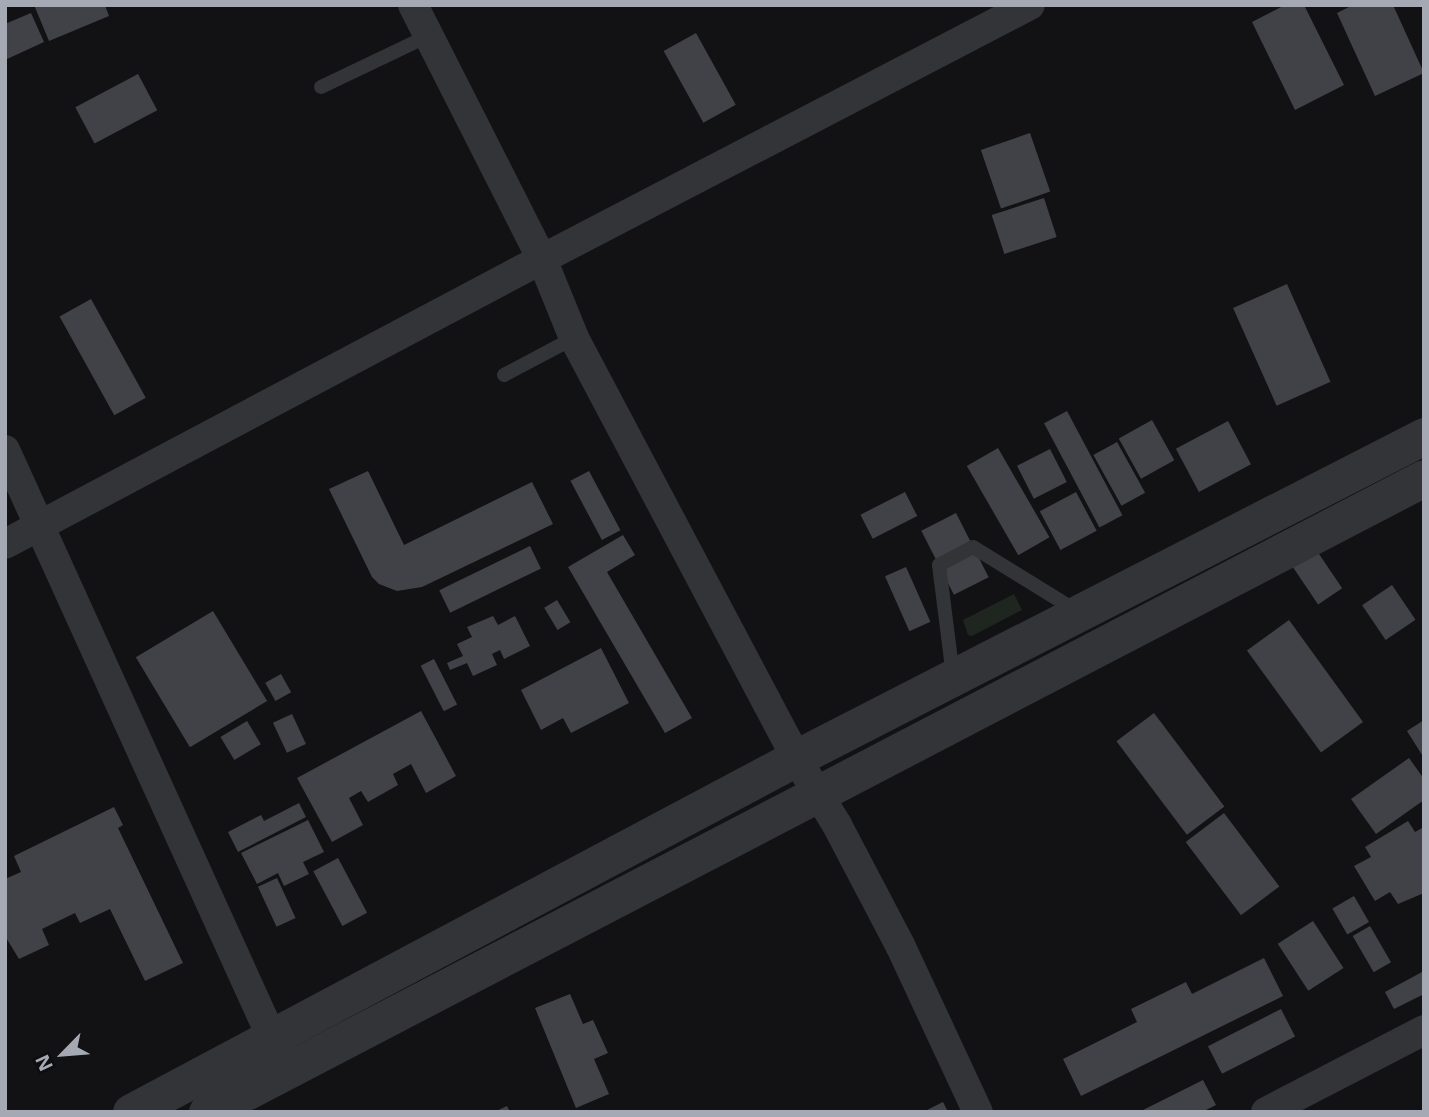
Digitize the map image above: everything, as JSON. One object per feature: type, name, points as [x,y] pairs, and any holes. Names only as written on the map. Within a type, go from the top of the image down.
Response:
[{"type":"street","points":[[413,5],[542,259],[575,338],[796,758],[900,945],[978,1112]]},
{"type":"street","points":[[5,544],[542,259],[1030,5]]},
{"type":"street","points":[[131,1112],[796,758],[1424,436]]},
{"type":"street","points":[[5,450],[287,1071]]},
{"type":"street","points":[[207,1112],[1424,478]]},
{"type":"street","points":[[1266,1112],[1424,1030]]},
{"type":"lane","points":[[321,88],[428,36]]},
{"type":"lane","points":[[504,375],[575,338]]},
{"type":"lane","points":[[954,677],[939,565],[973,547],[1080,612]]},
{"type":"shaded area","points":[[1014,594],[1022,610],[972,636],[968,635],[963,620]]},
{"type":"building","points":[[34,5],[105,5],[109,16],[49,41]]},
{"type":"building","points":[[1285,5],[1304,5],[1344,85],[1295,110],[1252,22]]},
{"type":"building","points":[[1353,5],[1393,5],[1424,73],[1375,96],[1337,13]]},
{"type":"building","points":[[31,13],[44,42],[5,60],[5,24]]},
{"type":"building","points":[[696,33],[736,105],[703,123],[664,51]]},
{"type":"building","points":[[138,74],[157,110],[95,144],[75,107]]},
{"type":"building","points":[[1030,133],[1050,192],[1001,209],[981,150]]},
{"type":"building","points":[[1044,198],[1057,237],[1004,254],[992,215]]},
{"type":"building","points":[[1287,284],[1331,382],[1277,406],[1233,308]]},
{"type":"building","points":[[91,299],[146,398],[114,415],[60,316]]},
{"type":"building","points":[[1067,411],[1122,515],[1099,527],[1044,423]]},
{"type":"building","points":[[1152,420],[1174,460],[1141,479],[1119,438]]},
{"type":"building","points":[[1228,421],[1251,464],[1199,492],[1176,449]]},
{"type":"building","points":[[1117,442],[1145,493],[1122,506],[1093,455]]},
{"type":"building","points":[[998,448],[1050,537],[1018,555],[967,466]]},
{"type":"building","points":[[1050,449],[1067,482],[1034,499],[1017,466]]},
{"type":"building","points":[[368,471],[404,545],[532,482],[553,524],[422,587],[397,591],[379,584],[372,577],[329,489]]},
{"type":"building","points":[[589,471],[620,530],[602,540],[570,481]]},
{"type":"building","points":[[905,492],[917,516],[873,539],[860,515]]},
{"type":"building","points":[[1076,492],[1097,531],[1060,550],[1040,511]]},
{"type":"building","points":[[956,513],[989,577],[954,595],[921,531]]},
{"type":"building","points":[[623,535],[635,555],[607,572],[692,718],[665,733],[568,567]]},
{"type":"building","points":[[530,546],[541,568],[450,613],[439,590]]},
{"type":"building","points":[[1317,551],[1342,588],[1318,605],[1293,567]]},
{"type":"building","points":[[906,567],[930,622],[909,631],[885,576]]},
{"type":"building","points":[[1392,585],[1415,620],[1386,640],[1362,605]]},
{"type":"building","points":[[557,600],[570,622],[558,630],[544,608]]},
{"type":"building","points":[[213,611],[267,701],[190,747],[136,657]]},
{"type":"building","points":[[493,616],[498,625],[515,616],[530,646],[504,659],[500,650],[492,654],[497,665],[473,676],[467,663],[450,670],[447,663],[463,656],[457,644],[472,637],[467,627]]},
{"type":"building","points":[[1289,620],[1363,722],[1321,753],[1247,651]]},
{"type":"building","points":[[601,648],[629,703],[571,733],[563,718],[541,730],[521,690]]},
{"type":"building","points":[[434,659],[457,704],[444,711],[421,666]]},
{"type":"building","points":[[281,674],[291,692],[275,701],[265,683]]},
{"type":"building","points":[[421,711],[456,776],[426,793],[411,764],[393,774],[398,785],[368,802],[361,791],[349,798],[363,825],[332,842],[297,778]]},
{"type":"building","points":[[1154,713],[1224,806],[1187,835],[1116,741]]},
{"type":"building","points":[[292,714],[306,744],[287,753],[273,723]]},
{"type":"building","points":[[1424,720],[1424,758],[1407,731]]},
{"type":"building","points":[[247,721],[261,744],[234,760],[220,737]]},
{"type":"building","points":[[1409,758],[1424,779],[1424,800],[1376,834],[1351,799]]},
{"type":"building","points":[[299,803],[306,817],[238,852],[228,832],[261,815],[264,821]]},
{"type":"building","points":[[114,807],[123,825],[118,828],[183,963],[145,981],[110,909],[80,923],[75,913],[42,929],[49,945],[19,959],[5,936],[5,879],[21,872],[14,856]]},
{"type":"building","points":[[1224,813],[1279,886],[1241,915],[1186,842]]},
{"type":"building","points":[[308,820],[324,852],[303,862],[309,874],[284,886],[278,873],[257,884],[241,853]]},
{"type":"building","points":[[1408,821],[1415,832],[1424,827],[1424,893],[1398,904],[1390,892],[1375,901],[1354,866],[1371,857],[1365,847]]},
{"type":"building","points":[[338,858],[367,913],[342,926],[313,871]]},
{"type":"building","points":[[277,878],[296,918],[277,927],[258,887]]},
{"type":"building","points":[[1354,896],[1369,922],[1347,934],[1332,909]]},
{"type":"building","points":[[1313,921],[1343,968],[1308,991],[1278,944]]},
{"type":"building","points":[[1370,926],[1391,962],[1374,972],[1353,936]]},
{"type":"building","points":[[1264,958],[1283,996],[1081,1096],[1063,1059],[1137,1022],[1131,1009],[1186,982],[1192,994]]},
{"type":"building","points":[[1422,972],[1424,994],[1394,1009],[1385,992]]},
{"type":"building","points":[[570,994],[583,1024],[593,1020],[608,1053],[594,1059],[609,1094],[576,1108],[535,1008]]},
{"type":"building","points":[[1281,1009],[1295,1037],[1222,1074],[1208,1046]]},
{"type":"building","points":[[1203,1080],[1216,1105],[1202,1112],[1139,1112]]},
{"type":"building","points":[[943,1102],[948,1112],[923,1112]]},
{"type":"building","points":[[507,1106],[510,1112],[494,1112]]}]
